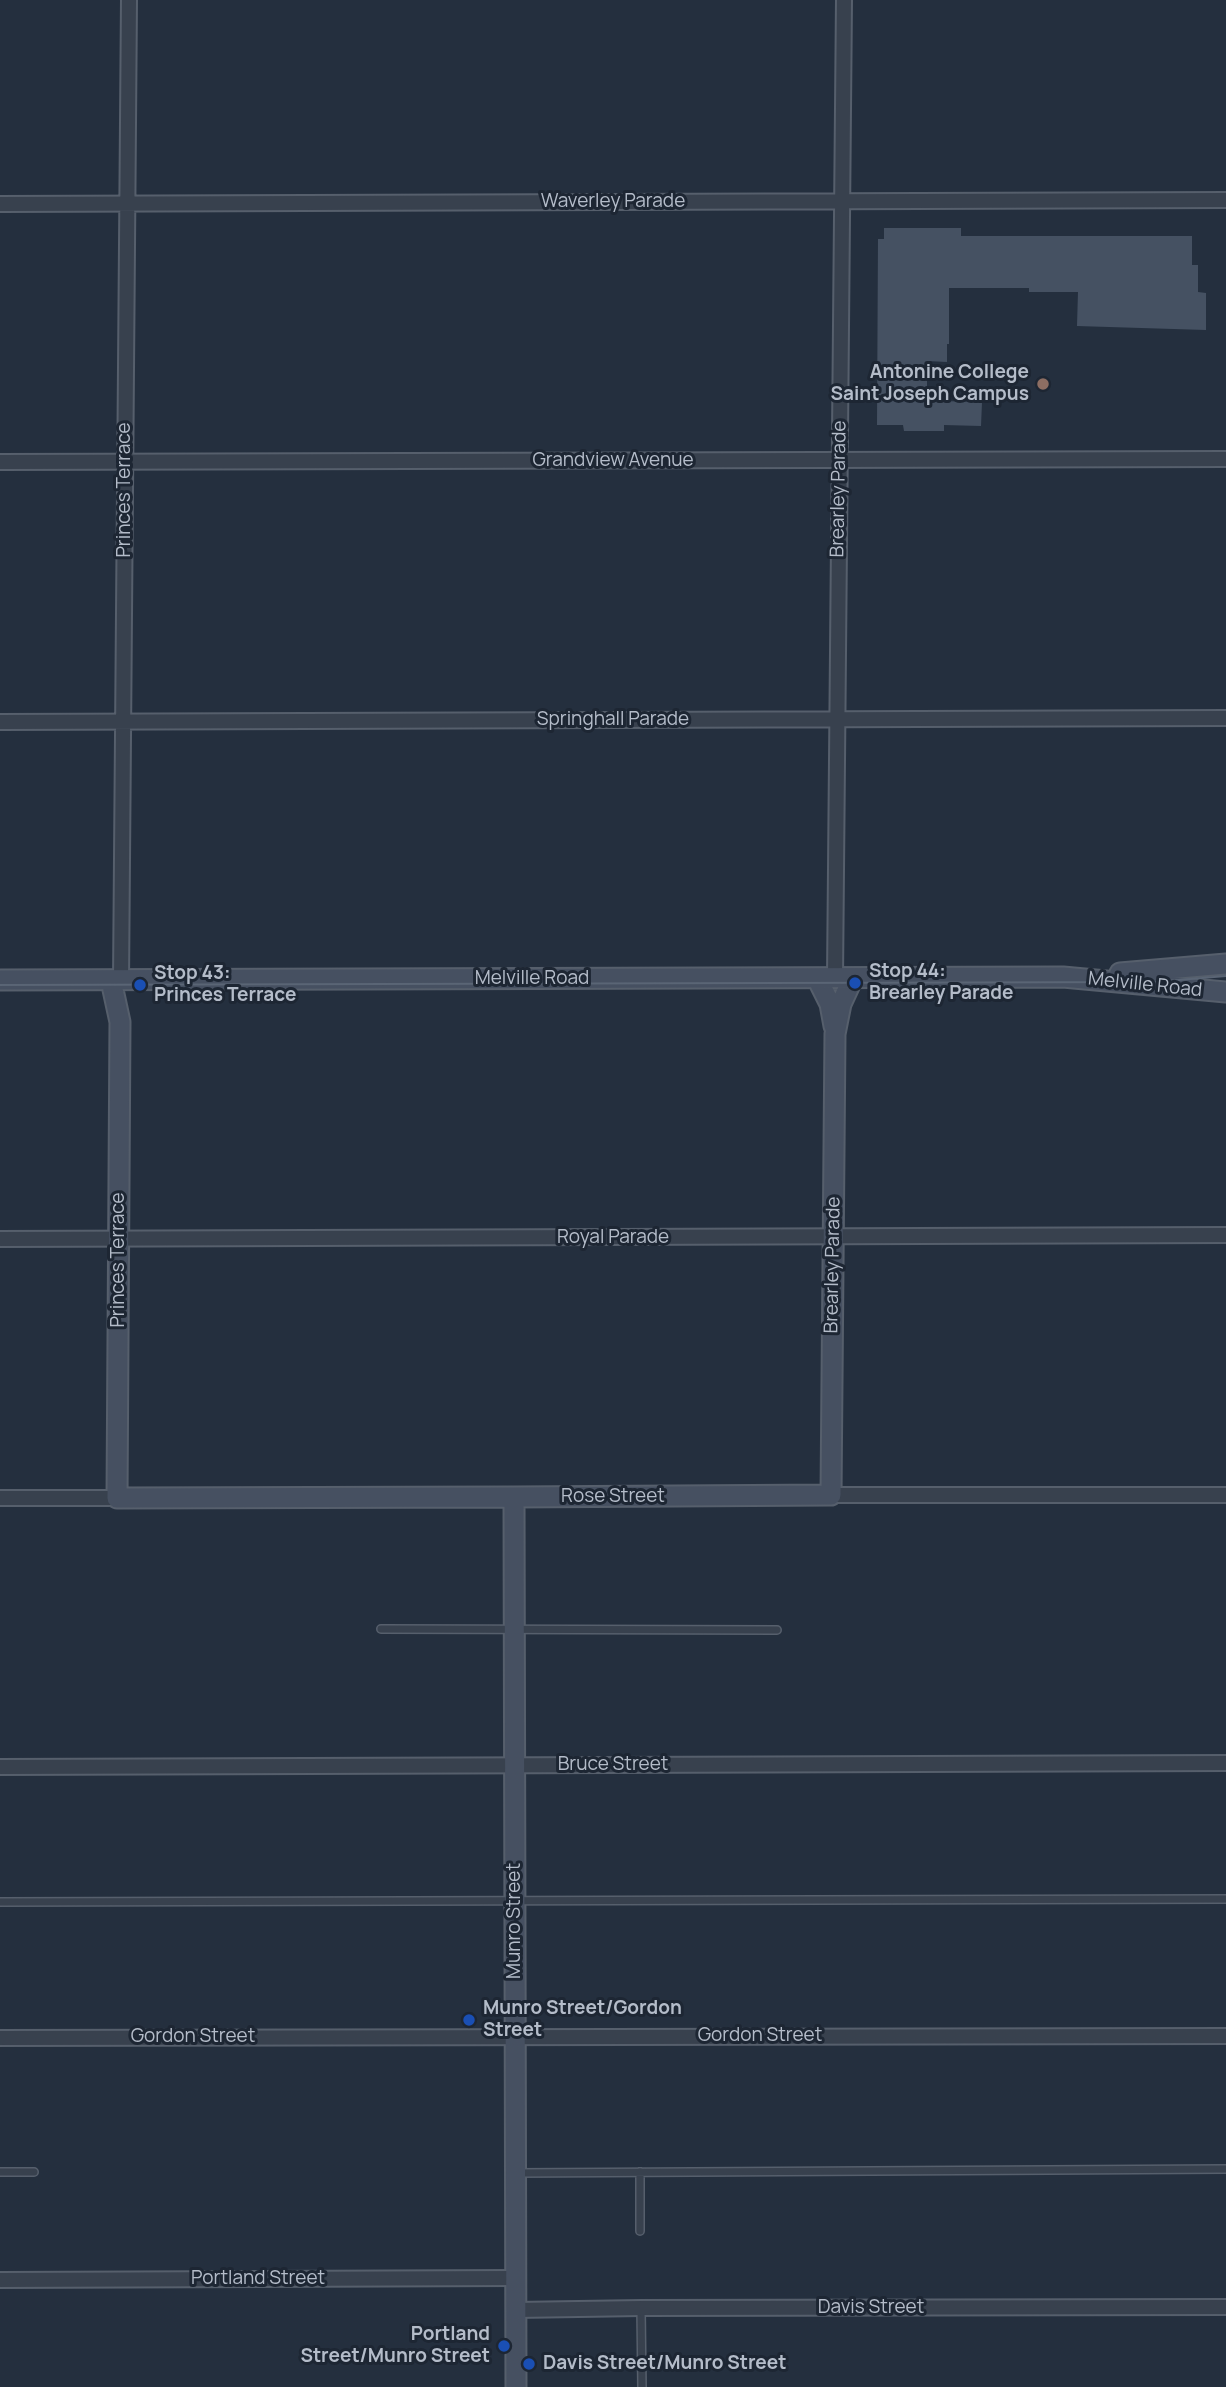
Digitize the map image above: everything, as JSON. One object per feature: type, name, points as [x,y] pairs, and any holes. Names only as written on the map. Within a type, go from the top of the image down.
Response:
[{"type":"street","name":"Princes Terrace","points":[[117,1498],[129,0]]},
{"type":"street","name":"Brearley Parade","points":[[831,1495],[835,1034],[830,1004],[835,978],[844,0]]},
{"type":"street","name":"Waverley Parade","points":[[0,204],[1226,200]]},
{"type":"street","name":"Grandview Avenue","points":[[0,462],[1226,459]]},
{"type":"street","name":"Springhall Parade","points":[[0,722],[1226,718]]},
{"type":"street","name":"Melville Road","points":[[0,980],[1063,977],[1226,964]]},
{"type":"street","name":"Melville Road","points":[[1063,977],[1226,992]]},
{"type":"street","name":"Brearley Parade","points":[[835,978],[841,1004],[835,1034]]},
{"type":"street","name":"Royal Parade","points":[[0,1239],[1226,1236]]},
{"type":"street","name":"Rose Street","points":[[0,1498],[1226,1495]]},
{"type":"street","name":"Munro Street","points":[[514,1497],[516,2387]]},
{"type":"street","name":"Bruce Street","points":[[0,1767],[1226,1763]]},
{"type":"street","name":"Gordon Street","points":[[0,2038],[1226,2036]]},
{"type":"street","name":"Portland Street","points":[[0,2280],[516,2278]]},
{"type":"street","name":"Davis Street","points":[[516,2310],[1226,2307]]},
{"type":"lane","points":[[381,1629],[777,1630]]},
{"type":"lane","points":[[0,1902],[1226,1899]]},
{"type":"lane","points":[[515,2173],[1226,2169]]},
{"type":"lane","points":[[0,2172],[34,2172]]},
{"type":"lane","points":[[640,2172],[640,2231]]},
{"type":"lane","points":[[641,2308],[642,2387]]},
{"type":"building","points":[[884,228],[961,228],[961,236],[1192,236],[1192,265],[1198,265],[1198,292],[1206,293],[1206,330],[1077,326],[1078,292],[1029,292],[1029,288],[949,288],[947,362],[927,361],[927,393],[939,394],[939,401],[982,402],[981,426],[944,425],[944,431],[904,431],[903,425],[877,425],[878,239],[884,239]]},
{"type":"tram line","points":[[0,985],[1155,982],[1226,976]]},
{"type":"place","name":"Antonine College Saint Joseph Campus","points":[[1043,384]]},
{"type":"place","name":"Stop 44: Brearley Parade","points":[[855,983]]},
{"type":"place","name":"Stop 43: Princes Terrace","points":[[140,985]]},
{"type":"place","name":"Munro Street/Gordon Street","points":[[469,2020]]},
{"type":"place","name":"Portland Street/Munro Street","points":[[504,2346]]},
{"type":"place","name":"Davis Street/Munro Street","points":[[529,2364]]}]
